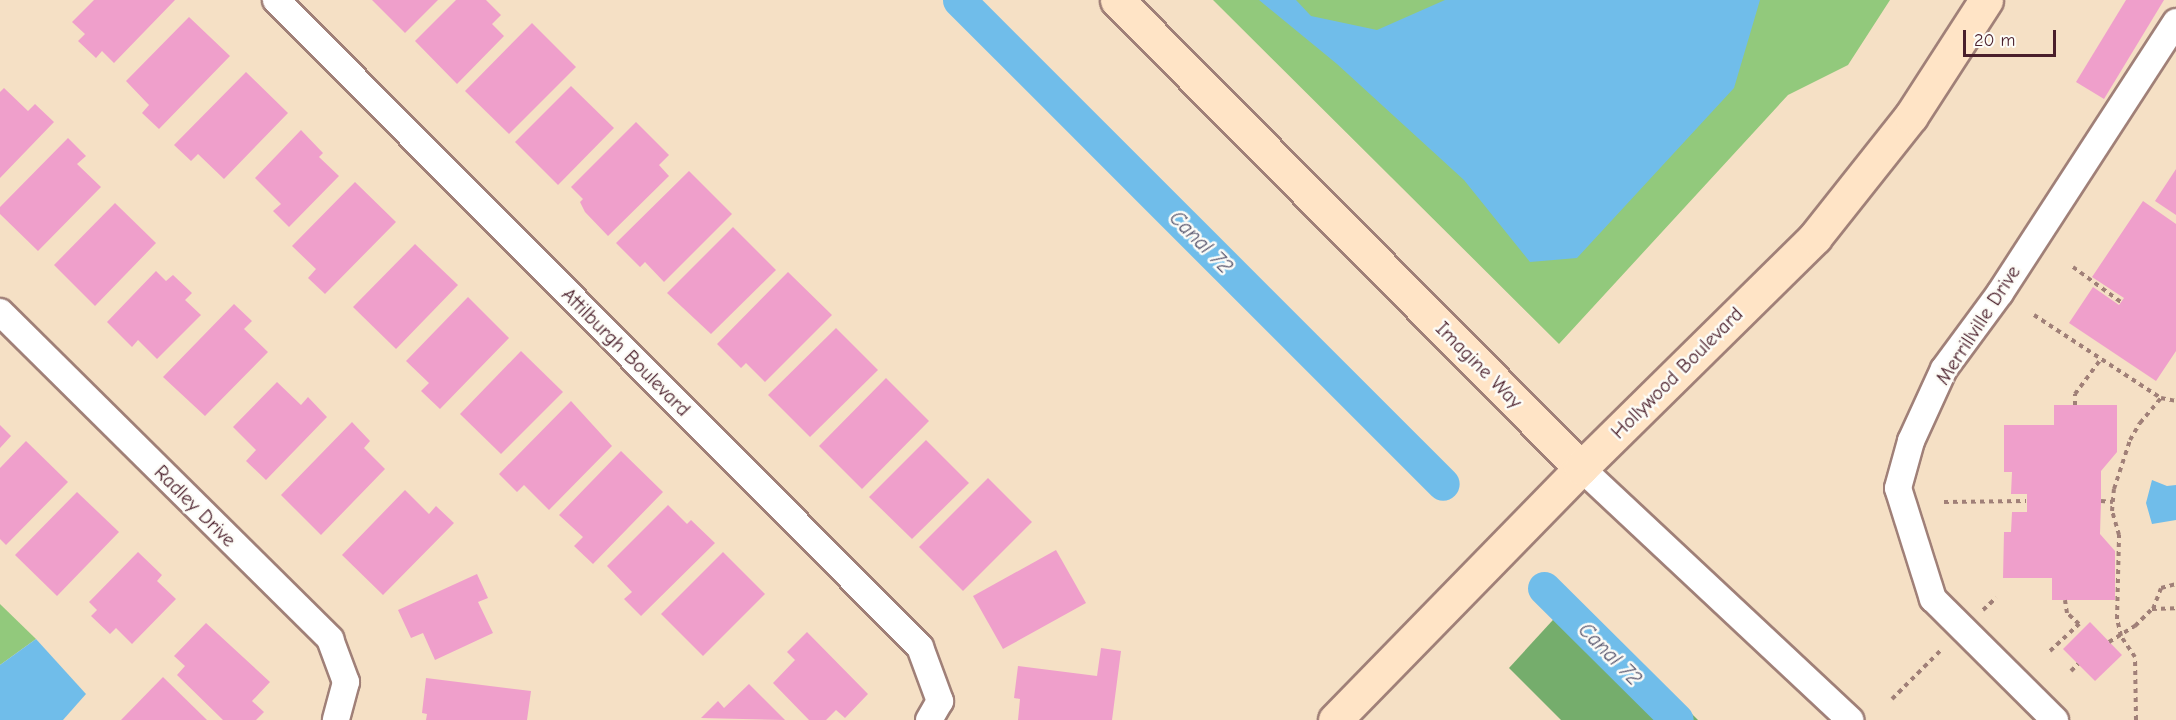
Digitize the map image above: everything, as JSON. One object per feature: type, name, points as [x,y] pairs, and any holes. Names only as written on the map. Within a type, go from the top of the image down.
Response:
[{"type":"street","name":"Attilburgh Boulevard","points":[[276,0],[920,647],[940,701],[929,720]]},
{"type":"street","name":"Imagine Way","points":[[1117,0],[1581,468],[1850,720]]},
{"type":"street","name":"Hollywood Boulevard","points":[[1335,720],[1581,468],[1815,237],[1911,116],[1986,0]]},
{"type":"street","name":"Merrillville Drive","points":[[2055,720],[1933,599],[1898,488],[1911,441],[1944,369],[2000,293],[2176,22]]},
{"type":"street","name":"Radley Drive","points":[[0,312],[330,639],[346,682],[336,720]]},
{"type":"path","points":[[2073,267],[2121,302]]},
{"type":"path","points":[[2034,315],[2161,398],[2176,401]]},
{"type":"path","points":[[2075,405],[2075,394],[2101,359]]},
{"type":"path","points":[[2136,720],[2135,657],[2120,634],[2117,619],[2120,535],[2113,502],[2130,440],[2161,398]]},
{"type":"path","points":[[1944,501],[2026,501]]},
{"type":"path","points":[[2101,501],[2113,502]]},
{"type":"path","points":[[2109,642],[2152,609],[2161,588],[2176,584]]},
{"type":"path","points":[[2050,651],[2079,624],[2067,613],[2065,600]]},
{"type":"path","points":[[2152,609],[2176,608]]},
{"type":"path","points":[[2071,631],[2076,636]]},
{"type":"path","points":[[1892,699],[1948,643]]},
{"type":"path","points":[[2071,671],[2078,664]]},
{"type":"green space","points":[[1213,0],[1890,0],[1848,65],[1788,95],[1559,344]]},
{"type":"green space","points":[[1574,597],[1698,720],[1561,720],[1509,668]]},
{"type":"green space","points":[[0,604],[36,639],[0,665]]},
{"type":"water","points":[[1259,0],[1296,0],[1311,16],[1377,30],[1445,0],[1760,0],[1734,88],[1577,258],[1530,262],[1464,180],[1337,64]]},
{"type":"water","points":[[2152,480],[2167,486],[2176,485],[2176,520],[2152,524],[2146,503]]},
{"type":"water","points":[[36,639],[86,694],[63,720],[0,720],[0,665]]},
{"type":"building","points":[[94,0],[175,0],[114,63],[102,51],[96,58],[78,41],[85,34],[72,22]]},
{"type":"building","points":[[372,0],[438,0],[405,33]]},
{"type":"building","points":[[456,0],[486,0],[501,15],[492,24],[504,36],[457,84],[415,41]]},
{"type":"building","points":[[2126,0],[2164,0],[2104,99],[2076,82]]},
{"type":"building","points":[[189,17],[230,56],[159,129],[142,113],[149,105],[126,81]]},
{"type":"building","points":[[532,23],[576,67],[509,134],[465,91]]},
{"type":"building","points":[[246,72],[288,113],[224,179],[198,154],[191,161],[174,145]]},
{"type":"building","points":[[571,86],[614,128],[558,185],[515,142]]},
{"type":"building","points":[[4,88],[28,111],[35,104],[54,122],[0,178],[0,92]]},
{"type":"building","points":[[636,122],[669,155],[659,165],[669,176],[608,236],[585,212],[580,202],[583,199],[571,187]]},
{"type":"building","points":[[301,130],[323,153],[319,157],[339,176],[289,227],[273,211],[281,204],[255,178]]},
{"type":"building","points":[[68,138],[86,156],[77,164],[101,187],[38,251],[0,214],[0,207]]},
{"type":"building","points":[[2176,169],[2176,215],[2155,201]]},
{"type":"building","points":[[689,171],[732,214],[664,282],[645,262],[640,267],[616,243]]},
{"type":"building","points":[[355,182],[396,222],[325,294],[308,278],[316,269],[292,246]]},
{"type":"building","points":[[2143,201],[2176,224],[2176,351],[2156,381],[2069,323],[2093,287],[2119,305],[2124,298],[2092,277]]},
{"type":"building","points":[[115,203],[156,243],[95,306],[54,265]]},
{"type":"building","points":[[733,227],[776,270],[711,334],[667,293]]},
{"type":"building","points":[[415,244],[458,285],[396,349],[353,307]]},
{"type":"building","points":[[156,271],[166,281],[173,275],[192,293],[185,300],[201,315],[157,359],[138,340],[132,347],[107,322]]},
{"type":"building","points":[[788,272],[832,315],[765,382],[746,363],[741,368],[717,344]]},
{"type":"building","points":[[468,297],[509,338],[440,409],[421,391],[429,383],[406,361]]},
{"type":"building","points":[[234,304],[252,321],[244,329],[268,352],[205,416],[163,377]]},
{"type":"building","points":[[836,328],[878,370],[810,437],[768,395]]},
{"type":"building","points":[[521,351],[563,392],[501,454],[460,414]]},
{"type":"building","points":[[886,378],[929,421],[862,489],[819,446]]},
{"type":"building","points":[[277,382],[301,405],[308,397],[327,417],[266,480],[246,461],[256,450],[233,427]]},
{"type":"building","points":[[571,401],[612,446],[549,510],[524,485],[517,492],[499,474]]},
{"type":"building","points":[[2054,405],[2117,405],[2117,452],[2101,471],[2100,534],[2115,551],[2115,600],[2052,600],[2052,578],[2003,578],[2004,532],[2011,532],[2012,512],[2027,512],[2027,494],[2011,494],[2012,472],[2004,472],[2004,425],[2054,425]]},
{"type":"building","points":[[352,422],[370,441],[364,448],[385,469],[321,535],[281,495]]},
{"type":"building","points":[[0,425],[11,436],[0,448]]},
{"type":"building","points":[[926,440],[969,483],[912,539],[869,497]]},
{"type":"building","points":[[26,441],[68,482],[6,545],[0,539],[0,468]]},
{"type":"building","points":[[621,451],[663,492],[593,564],[574,546],[583,537],[559,515]]},
{"type":"building","points":[[988,478],[1032,522],[963,591],[919,547]]},
{"type":"building","points":[[405,490],[429,514],[436,506],[454,523],[383,595],[342,555]]},
{"type":"building","points":[[77,492],[119,532],[57,596],[15,555]]},
{"type":"building","points":[[668,505],[687,524],[691,520],[715,543],[641,616],[624,599],[632,592],[607,566]]},
{"type":"building","points":[[1056,550],[1086,603],[1003,649],[973,596]]},
{"type":"building","points":[[138,552],[162,575],[157,581],[176,599],[132,644],[116,628],[110,634],[91,616],[97,610],[89,602]]},
{"type":"building","points":[[723,552],[765,594],[703,656],[661,614]]},
{"type":"building","points":[[477,574],[488,598],[478,602],[493,633],[435,660],[423,633],[411,638],[398,610]]},
{"type":"building","points":[[2090,622],[2122,655],[2095,681],[2063,649]]},
{"type":"building","points":[[206,623],[270,682],[252,701],[264,712],[256,720],[223,720],[177,675],[185,666],[174,656]]},
{"type":"building","points":[[807,632],[868,694],[845,718],[836,710],[826,720],[809,720],[773,683],[795,660],[787,652]]},
{"type":"building","points":[[1101,648],[1121,651],[1112,720],[1018,720],[1020,699],[1014,698],[1018,666],[1097,676]]},
{"type":"building","points":[[163,677],[207,720],[121,720]]},
{"type":"building","points":[[426,678],[531,691],[527,720],[426,720],[427,714],[422,713]]},
{"type":"building","points":[[749,684],[785,720],[701,718],[718,701],[724,708]]},
{"type":"waterway","name":"Canal 72","points":[[959,0],[1443,484]]},
{"type":"waterway","name":"Canal 72","points":[[1544,588],[1677,720]]}]
